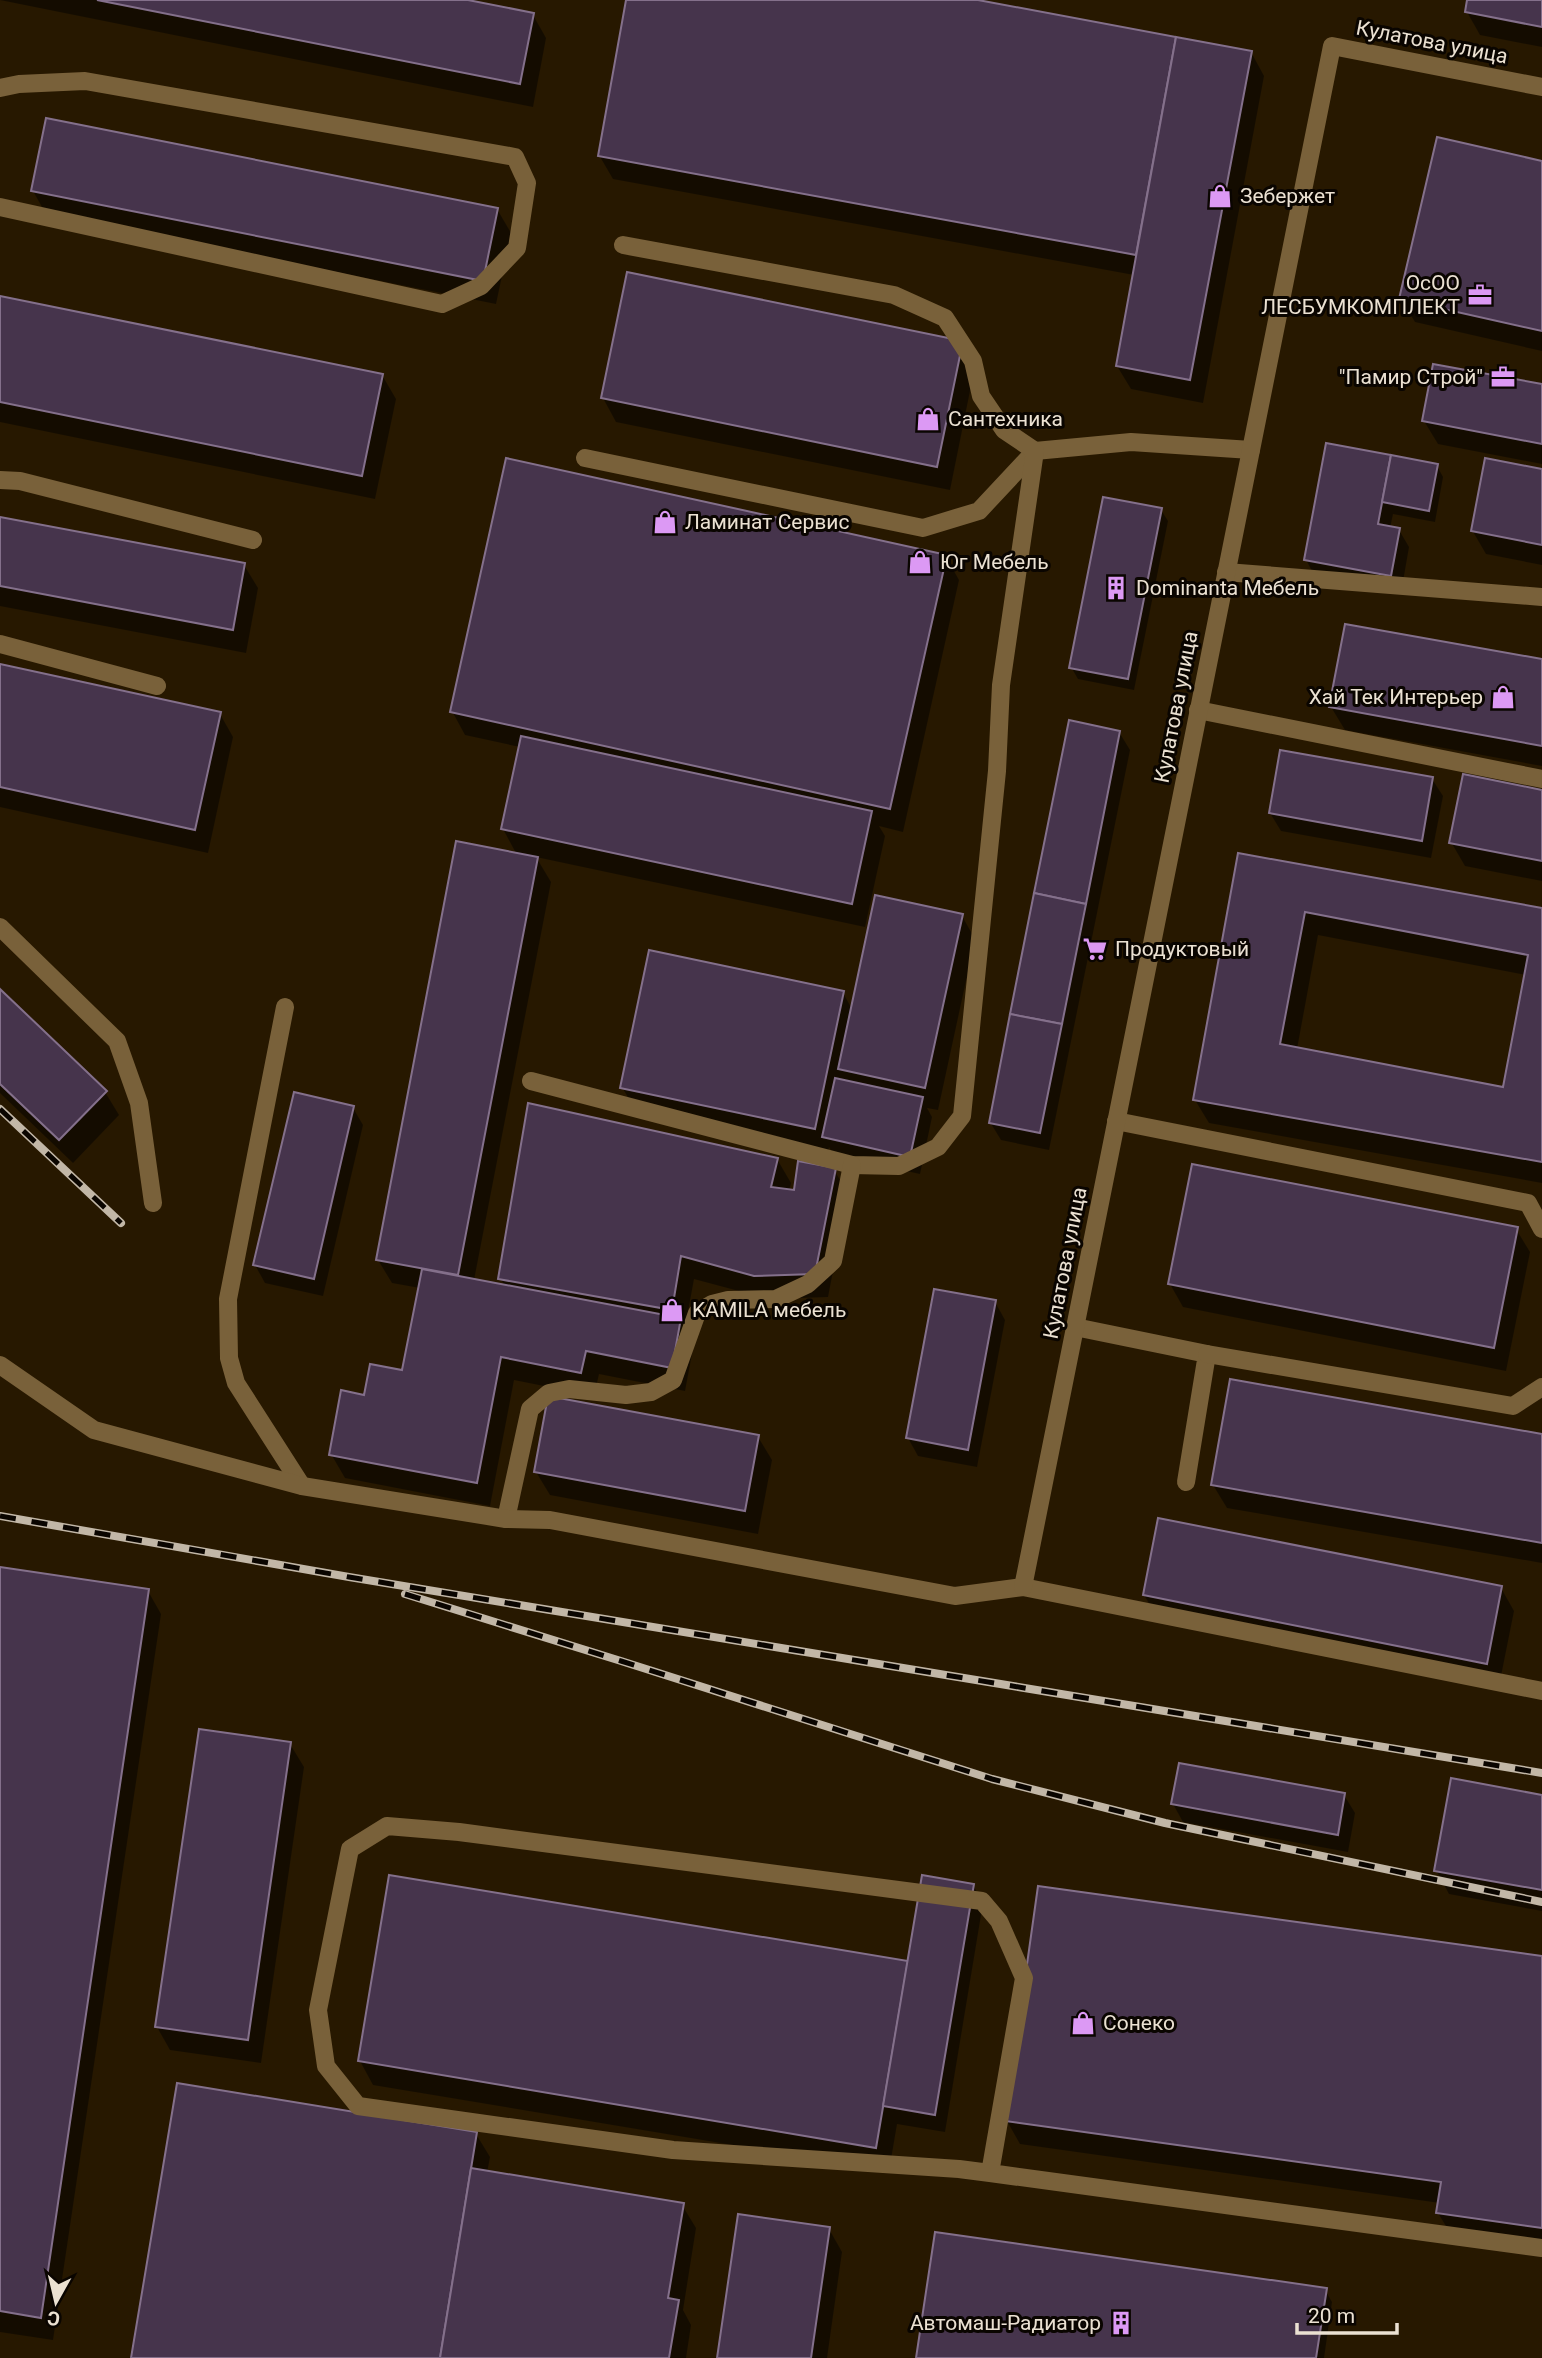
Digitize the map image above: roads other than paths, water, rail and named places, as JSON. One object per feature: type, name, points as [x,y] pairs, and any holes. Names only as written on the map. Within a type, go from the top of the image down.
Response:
[{"type":"street","name":"Кулатова улица","points":[[1023,1587],[1332,46],[1542,87]]},
{"type":"street","points":[[0,88],[19,83],[85,82],[515,157],[527,183],[517,248],[481,286],[442,304],[0,208]]},
{"type":"street","points":[[623,245],[894,295],[945,318],[973,361],[981,396],[1004,429],[1035,452]]},
{"type":"street","points":[[585,458],[923,528],[979,511],[1035,452],[1131,442],[1251,450]]},
{"type":"street","points":[[531,1081],[852,1165],[899,1166],[938,1147],[962,1116],[997,771],[1001,685],[1035,452]]},
{"type":"street","points":[[0,480],[20,481],[253,540]]},
{"type":"street","points":[[1226,572],[1542,597]]},
{"type":"street","points":[[0,644],[157,686]]},
{"type":"street","points":[[1198,710],[1542,779]]},
{"type":"street","points":[[0,927],[117,1041],[139,1103],[153,1203]]},
{"type":"street","points":[[285,1007],[228,1299],[229,1358],[236,1383],[302,1486]]},
{"type":"street","points":[[1116,1121],[1528,1203],[1542,1229]]},
{"type":"street","points":[[506,1518],[530,1409],[549,1393],[569,1389],[626,1395],[651,1392],[673,1380],[697,1314],[712,1304],[728,1300],[776,1299],[808,1284],[833,1261],[852,1165]]},
{"type":"street","points":[[1075,1327],[1207,1354],[1513,1406],[1542,1387]]},
{"type":"street","points":[[1186,1482],[1207,1354]]},
{"type":"street","points":[[0,1365],[94,1430],[302,1486],[506,1518],[550,1520],[955,1596],[1023,1587],[1542,1691]]},
{"type":"street","points":[[990,2173],[1024,1978],[999,1921],[982,1901],[459,1832],[387,1826],[350,1849],[318,2010],[326,2066],[358,2106],[673,2150],[958,2169],[1542,2248]]},
{"type":"railway","points":[[0,1109],[121,1223]]},
{"type":"railway","points":[[0,1516],[349,1577],[1542,1773]]},
{"type":"railway","points":[[405,1594],[992,1779],[1165,1823],[1542,1902]]},
{"type":"place","name":"Зебержет","points":[[1220,196]]},
{"type":"place","name":"ОсОО ЛЕСБУМКОМПЛЕКТ","points":[[1480,295]]},
{"type":"place","name":"\"Памир Строй\"","points":[[1503,377]]},
{"type":"place","name":"Сантехника","points":[[928,419]]},
{"type":"place","name":"Ламинат Сервис","points":[[665,522]]},
{"type":"place","name":"Юг Мебель","points":[[920,562]]},
{"type":"place","name":"Dominanta Мебель","points":[[1116,588]]},
{"type":"place","name":"Хай Тек Интерьер","points":[[1503,697]]},
{"type":"place","name":"Продуктовый","points":[[1095,949]]},
{"type":"place","name":"KAMILA мебель","points":[[672,1310]]},
{"type":"place","name":"Сонеко","points":[[1083,2023]]},
{"type":"place","name":"Автомаш-Радиатор","points":[[1121,2323]]}]
